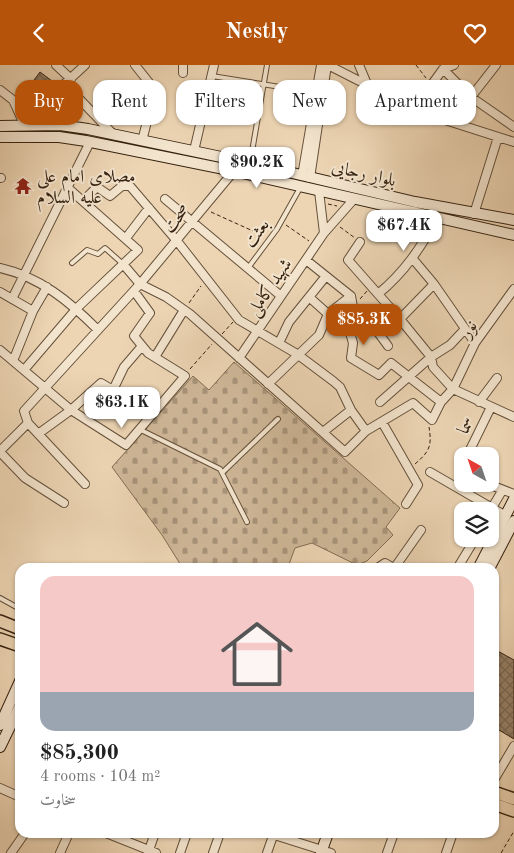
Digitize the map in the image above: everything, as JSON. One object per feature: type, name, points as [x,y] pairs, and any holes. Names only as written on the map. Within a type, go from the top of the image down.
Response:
[{"type":"main road","name":"بلوار رجایی","points":[[0,126],[15,125]]},
{"type":"main road","name":"بلوار رجایی","points":[[60,125],[250,163],[474,214],[514,220]]},
{"type":"main road","name":"بلوار رجایی","points":[[0,137],[59,137],[90,142],[234,171],[514,235]]},
{"type":"main road","points":[[191,162],[194,151]]},
{"type":"main road","points":[[492,563],[510,519],[514,499]]},
{"type":"main road","points":[[482,563],[510,519]]},
{"type":"main road","points":[[0,621],[15,627]]},
{"type":"main road","points":[[0,639],[15,646]]},
{"type":"main road","points":[[0,725],[15,692]]},
{"type":"main road","points":[[0,747],[15,716]]},
{"type":"main road","points":[[499,794],[514,799]]},
{"type":"main road","points":[[499,805],[514,811]]},
{"type":"main road","points":[[326,852],[327,838]]},
{"type":"main road","points":[[326,852],[333,838]]},
{"type":"street","points":[[56,65],[67,80]]},
{"type":"street","points":[[69,80],[85,65]]},
{"type":"street","points":[[135,65],[155,90],[142,141]]},
{"type":"street","points":[[194,151],[214,65]]},
{"type":"street","points":[[318,80],[321,65]]},
{"type":"street","points":[[306,177],[327,65],[359,80]]},
{"type":"street","points":[[360,65],[366,80]]},
{"type":"street","points":[[435,80],[443,69],[454,65]]},
{"type":"street","points":[[476,90],[491,67]]},
{"type":"street","points":[[443,69],[454,80]]},
{"type":"street","points":[[0,90],[13,100],[15,104]]},
{"type":"street","points":[[83,99],[114,135]]},
{"type":"street","points":[[476,100],[514,127]]},
{"type":"street","points":[[306,177],[312,125]]},
{"type":"street","points":[[460,125],[514,142]]},
{"type":"street","points":[[474,214],[498,137]]},
{"type":"street","points":[[12,299],[90,142]]},
{"type":"street","name":"صحت","points":[[28,423],[24,411],[134,291],[234,171]]},
{"type":"street","points":[[84,200],[97,187],[110,196],[122,185],[130,186],[177,241],[237,318],[297,354],[340,387],[351,410],[366,431]]},
{"type":"street","points":[[24,371],[77,308],[138,250],[84,200],[68,188]]},
{"type":"street","points":[[319,191],[324,233]]},
{"type":"street","points":[[165,199],[281,295]]},
{"type":"street","name":"شهید کاملی","points":[[239,358],[324,233],[354,199]]},
{"type":"street","points":[[126,238],[149,208]]},
{"type":"street","points":[[378,294],[397,279],[413,259],[438,217]]},
{"type":"street","points":[[360,242],[348,260],[431,357],[433,367],[453,389],[514,417]]},
{"type":"street","points":[[413,259],[434,284],[475,343]]},
{"type":"street","points":[[306,260],[352,296],[355,309],[348,326],[353,343],[350,358],[379,375],[391,363],[441,402]]},
{"type":"street","points":[[123,264],[140,284],[166,297],[184,310],[345,452],[366,431],[413,403],[432,420]]},
{"type":"street","points":[[0,268],[25,274],[47,287],[77,308],[98,330]]},
{"type":"street","points":[[279,343],[289,322],[326,276]]},
{"type":"street","points":[[400,319],[434,284]]},
{"type":"street","points":[[13,361],[33,311],[47,287]]},
{"type":"street","name":"نور","points":[[432,420],[441,402],[453,389],[475,343],[514,289]]},
{"type":"street","points":[[0,350],[71,410],[126,445],[185,376],[155,357],[134,336],[150,313],[134,291]]},
{"type":"street","points":[[0,292],[33,311]]},
{"type":"street","points":[[268,384],[297,354],[319,335],[328,314],[352,296]]},
{"type":"street","points":[[309,297],[328,314]]},
{"type":"street","points":[[355,309],[372,324],[388,346]]},
{"type":"street","points":[[155,357],[184,310]]},
{"type":"street","points":[[380,402],[431,357],[450,345],[465,329]]},
{"type":"street","points":[[113,390],[124,367],[142,346]]},
{"type":"street","points":[[479,402],[497,378]]},
{"type":"street","points":[[38,434],[71,410],[101,383],[153,414]]},
{"type":"street","name":"سما","points":[[471,447],[491,407]]},
{"type":"street","points":[[323,432],[351,410]]},
{"type":"street","points":[[382,422],[418,485],[406,504]]},
{"type":"street","points":[[64,503],[25,478],[0,451],[28,423],[85,485]]},
{"type":"street","points":[[430,472],[478,502]]},
{"type":"street","points":[[499,490],[514,494]]},
{"type":"street","points":[[496,502],[502,491]]},
{"type":"street","points":[[396,563],[421,530]]},
{"type":"street","points":[[460,563],[470,547]]},
{"type":"street","points":[[499,772],[514,746]]},
{"type":"street","points":[[0,788],[15,795]]},
{"type":"street","points":[[11,853],[22,838]]},
{"type":"street","points":[[60,853],[67,838]]},
{"type":"street","points":[[124,838],[151,852],[154,838]]},
{"type":"street","points":[[180,853],[185,838]]},
{"type":"street","points":[[213,853],[218,838]]},
{"type":"street","points":[[267,853],[271,838]]},
{"type":"street","points":[[286,838],[326,852]]},
{"type":"street","points":[[387,853],[392,838]]},
{"type":"street","points":[[446,853],[451,838]]},
{"type":"lane","points":[[250,163],[268,65]]},
{"type":"lane","points":[[212,77],[273,87]]},
{"type":"lane","name":"بعثت","points":[[248,268],[281,222],[301,187]]},
{"type":"lane","points":[[72,263],[87,250],[98,254],[105,249],[123,264]]},
{"type":"lane","points":[[223,472],[278,419]]},
{"type":"lane","points":[[139,429],[223,472],[247,522]]},
{"type":"lane","points":[[0,598],[15,606]]},
{"type":"path","points":[[416,65],[429,80]]},
{"type":"path","points":[[320,202],[345,209]]},
{"type":"path","points":[[204,209],[270,238]]},
{"type":"path","points":[[281,222],[316,246]]},
{"type":"path","points":[[334,222],[360,242]]},
{"type":"path","points":[[184,310],[206,279]]},
{"type":"path","points":[[355,309],[371,286]]},
{"type":"path","points":[[185,376],[237,318]]},
{"type":"path","points":[[409,469],[428,453],[431,437],[428,427],[432,420]]},
{"type":"path","points":[[501,853],[514,831]]},
{"type":"green space","points":[[234,362],[400,508],[386,527],[393,535],[367,561],[362,563],[353,563],[312,543],[295,548],[289,563],[180,563],[162,535],[112,467],[193,376],[209,390]]},
{"type":"building","points":[[40,72],[51,80],[34,80]]},
{"type":"building","points":[[499,652],[514,660],[514,739],[499,730]]},
{"type":"place","name":"مصلای امام علی علیه السلام","points":[[23,186]]}]
